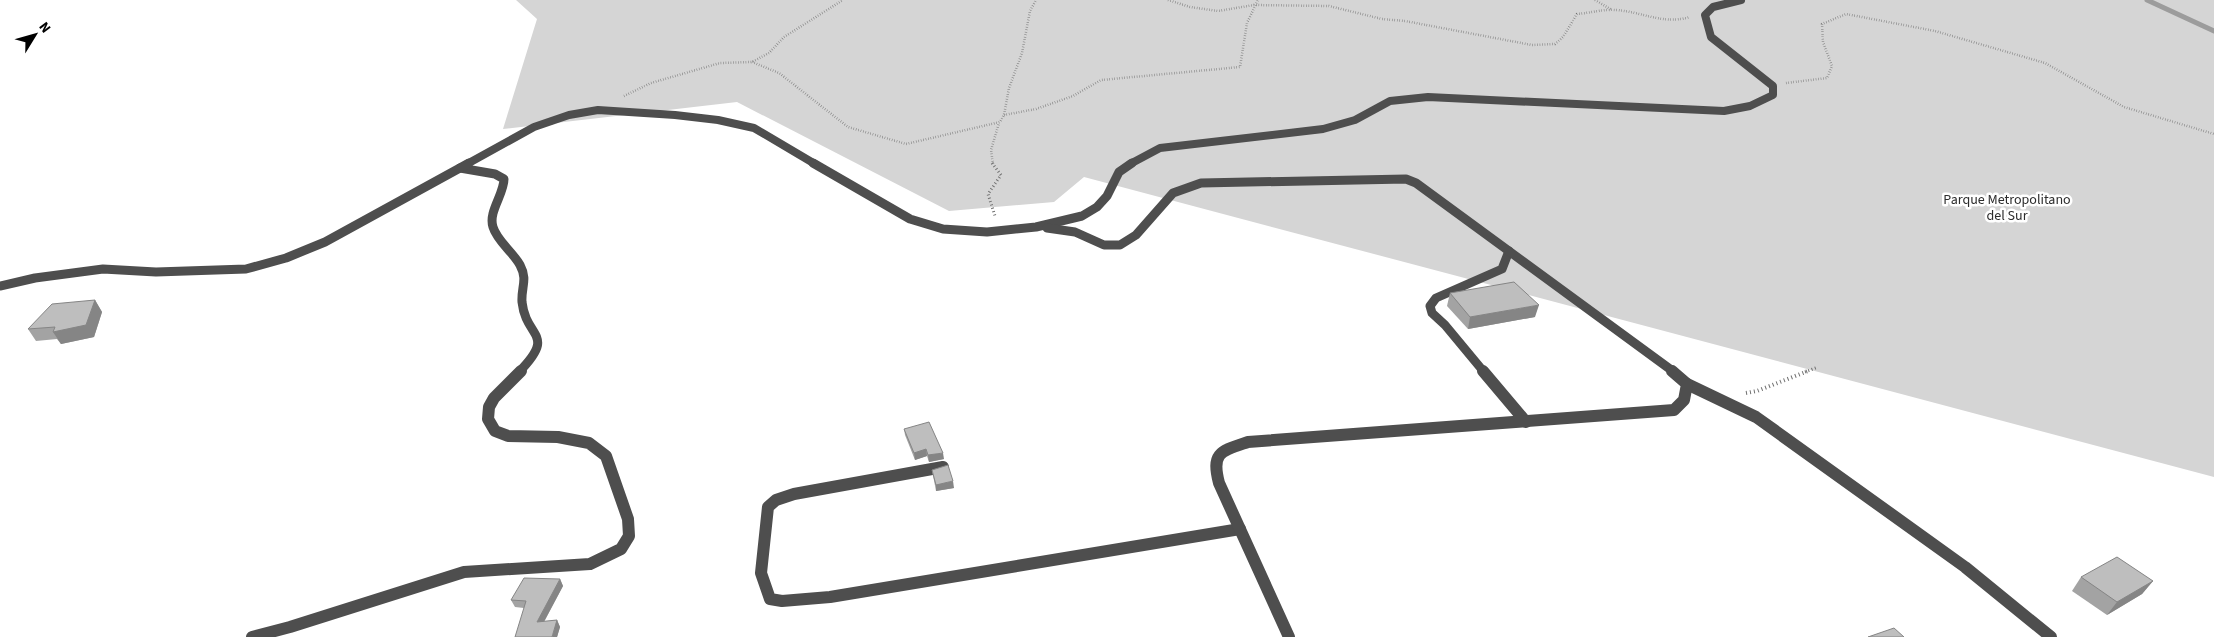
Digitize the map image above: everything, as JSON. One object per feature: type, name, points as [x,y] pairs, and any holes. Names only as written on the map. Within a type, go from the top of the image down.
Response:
[{"type":"street","points":[[0,286],[35,278],[103,269],[156,272],[246,269],[286,258],[325,242],[534,127],[584,112],[616,111],[718,120],[754,128],[910,219],[943,229],[988,232],[1036,227],[1082,216],[1097,207],[1107,196],[1119,172],[1135,160],[1160,148],[1322,129],[1355,120],[1381,105],[1404,98],[1428,97],[1724,111],[1744,109],[1761,104],[1773,95],[1774,86],[1711,37],[1706,15],[1713,7],[1741,0]]},
{"type":"street","points":[[252,637],[299,625],[464,572],[590,564],[621,549],[629,536],[628,519],[619,498],[606,456],[589,443],[558,437],[508,436],[495,430],[488,419],[490,406],[494,398],[531,360],[538,349],[539,340],[524,310],[522,300],[525,277],[519,263],[493,228],[492,220],[504,179],[496,174],[460,168]]},
{"type":"street","points":[[1036,227],[1070,230],[1108,246],[1122,244],[1133,239],[1169,196],[1184,187],[1201,183],[1395,178],[1416,183],[1668,367],[1687,384],[1756,417],[1965,566],[2051,637]]},
{"type":"street","points":[[1509,251],[1502,269],[1436,298],[1430,306],[1432,313],[1445,325],[1526,422]]},
{"type":"street","points":[[1289,637],[1219,483],[1215,463],[1219,455],[1226,449],[1248,442],[1674,410],[1684,400],[1687,384]]},
{"type":"street","points":[[943,467],[794,494],[776,500],[768,507],[761,573],[765,590],[770,599],[782,601],[830,597],[1240,529]]},
{"type":"path","points":[[752,62],[769,53],[784,37],[843,0]]},
{"type":"path","points":[[1000,231],[988,194],[1001,175],[994,169],[989,156],[1004,115],[1009,88],[1022,53],[1030,11],[1036,0]]},
{"type":"path","points":[[1168,0],[1190,7],[1218,10],[1254,5],[1329,6],[1382,19],[1405,21],[1532,45],[1555,44],[1563,37],[1577,14],[1613,10]]},
{"type":"path","points":[[1004,115],[1036,109],[1073,96],[1101,80],[1240,67],[1242,40],[1254,5],[1258,0]]},
{"type":"path","points":[[1595,0],[1613,10],[1664,21],[1682,21],[1688,17],[1706,15]]},
{"type":"path","points":[[1774,86],[1794,81],[1827,78],[1832,73],[1833,66],[1823,42],[1822,24],[1846,14],[1935,31],[2045,63],[2124,107],[2214,134]]},
{"type":"path","points":[[616,111],[616,100],[651,83],[720,63],[752,62],[779,73],[848,127],[906,144],[1000,122]]},
{"type":"path","points":[[1716,399],[1756,391],[1818,367]]},
{"type":"green space","name":"Parque Metropolitano del Sur","points":[[516,0],[2214,0],[2214,477],[1084,177],[1054,202],[949,211],[737,102],[503,129],[537,19]]},
{"type":"building","points":[[1514,282],[1539,305],[1470,317],[1450,293]]},
{"type":"building","points":[[95,300],[86,325],[53,332],[55,327],[28,329],[52,304]]},
{"type":"building","points":[[929,422],[943,453],[928,455],[926,449],[914,453],[904,429]]},
{"type":"building","points":[[948,465],[953,481],[936,485],[932,470]]},
{"type":"building","points":[[2117,557],[2153,581],[2117,602],[2081,577]]},
{"type":"building","points":[[524,578],[560,579],[537,622],[557,620],[552,637],[515,637],[526,601],[511,600]]},
{"type":"building","points":[[1894,628],[1904,637],[1868,637]]},
{"type":"waterway","points":[[2147,0],[2214,31]]}]
